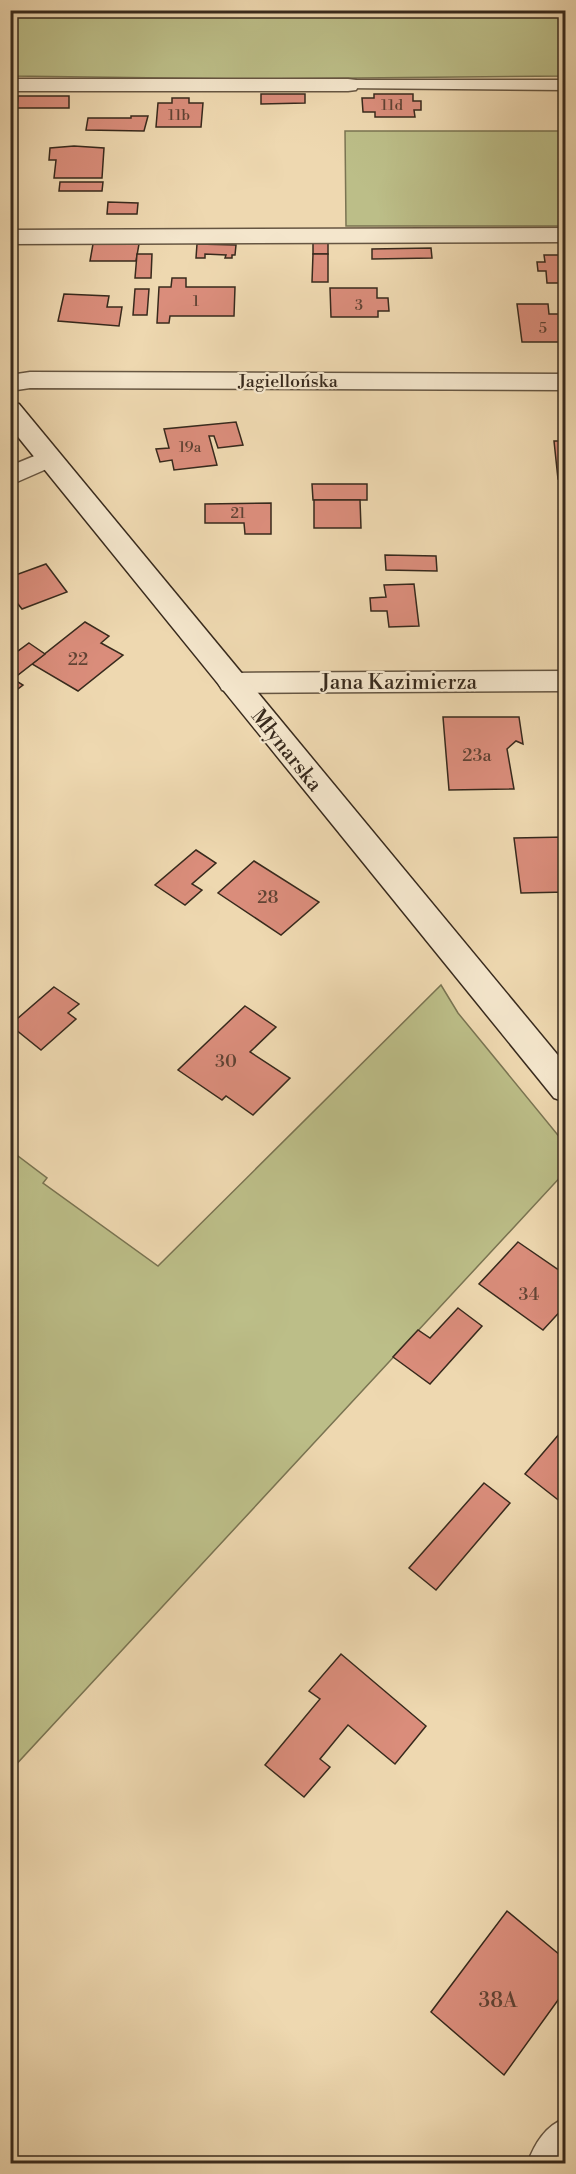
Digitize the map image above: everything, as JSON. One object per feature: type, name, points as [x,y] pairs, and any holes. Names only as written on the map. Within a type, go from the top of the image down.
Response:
[{"type":"street","points":[[10,85],[348,85]]},
{"type":"street","points":[[10,237],[566,235]]},
{"type":"street","name":"Jagiellońska","points":[[10,382],[30,380],[566,382]]},
{"type":"street","name":"Młynarska","points":[[10,410],[566,1089]]},
{"type":"street","points":[[10,477],[49,458]]},
{"type":"street","name":"Jana Kazimierza","points":[[232,683],[566,681]]},
{"type":"street","points":[[549,2163],[566,2140]]},
{"type":"lane","points":[[348,85],[566,86]]},
{"type":"green space","points":[[11,11],[565,11],[565,76],[245,79],[11,76]]},
{"type":"green space","points":[[345,131],[565,131],[565,226],[346,226]]},
{"type":"green space","points":[[441,985],[458,1013],[566,1145],[565,1172],[11,1770],[10,1150],[47,1178],[43,1183],[158,1266]]},
{"type":"building","points":[[261,94],[305,94],[305,103],[261,104]]},
{"type":"building","points":[[374,94],[413,94],[413,101],[421,101],[421,110],[414,110],[415,117],[375,117],[375,112],[363,112],[362,98],[374,98]]},
{"type":"building","points":[[18,96],[69,96],[69,108],[17,108]]},
{"type":"building","points":[[172,98],[189,98],[189,103],[203,103],[201,127],[156,127],[158,103],[172,103]]},
{"type":"building","points":[[131,116],[148,116],[144,131],[86,130],[88,118],[131,118]]},
{"type":"building","points":[[74,146],[104,148],[102,178],[54,178],[56,160],[49,160],[50,148]]},
{"type":"building","points":[[60,182],[103,182],[102,191],[59,191]]},
{"type":"building","points":[[108,202],[138,203],[137,214],[107,214]]},
{"type":"building","points":[[313,242],[328,242],[328,254],[313,254]]},
{"type":"building","points":[[93,244],[139,244],[136,261],[90,261]]},
{"type":"building","points":[[197,244],[236,245],[235,255],[232,255],[232,258],[225,258],[226,255],[205,254],[205,258],[196,258]]},
{"type":"building","points":[[431,248],[432,258],[372,259],[372,249]]},
{"type":"building","points":[[137,254],[152,254],[151,278],[135,278]]},
{"type":"building","points":[[313,254],[328,254],[328,282],[312,282]]},
{"type":"building","points":[[544,255],[566,255],[566,283],[547,283],[546,271],[538,271],[537,262],[545,262]]},
{"type":"building","points":[[172,278],[186,278],[186,287],[235,287],[234,316],[170,316],[169,323],[157,323],[159,287],[171,287]]},
{"type":"building","points":[[330,288],[377,288],[377,298],[388,298],[389,311],[378,311],[378,317],[331,317]]},
{"type":"building","points":[[135,289],[149,289],[147,315],[133,315]]},
{"type":"building","points":[[64,294],[109,296],[107,307],[122,307],[119,326],[58,321]]},
{"type":"building","points":[[517,304],[548,304],[549,314],[566,314],[566,342],[522,342]]},
{"type":"building","points":[[236,422],[243,445],[218,448],[214,436],[209,436],[217,465],[174,470],[172,460],[160,462],[156,449],[169,448],[164,429]]},
{"type":"building","points":[[554,441],[566,441],[566,479],[558,479]]},
{"type":"building","points":[[312,484],[367,484],[367,500],[313,500]]},
{"type":"building","points":[[314,500],[360,500],[361,528],[314,528]]},
{"type":"building","points":[[271,503],[271,534],[245,534],[244,523],[205,523],[205,504]]},
{"type":"building","points":[[385,555],[436,556],[437,571],[386,570]]},
{"type":"building","points":[[46,564],[67,592],[22,609],[10,594],[10,577]]},
{"type":"building","points":[[414,584],[419,626],[389,627],[387,611],[371,611],[370,598],[386,597],[384,585]]},
{"type":"building","points":[[85,622],[109,636],[101,643],[123,655],[78,691],[32,664]]},
{"type":"building","points":[[29,643],[45,654],[13,679],[23,685],[10,695],[10,657]]},
{"type":"building","points":[[443,717],[519,717],[523,744],[516,741],[507,749],[514,789],[449,790]]},
{"type":"building","points":[[566,837],[566,892],[521,893],[514,838]]},
{"type":"building","points":[[196,850],[216,863],[192,884],[202,890],[185,905],[155,885]]},
{"type":"building","points":[[254,861],[319,902],[281,935],[218,893]]},
{"type":"building","points":[[54,987],[79,1004],[68,1013],[76,1019],[41,1050],[10,1025]]},
{"type":"building","points":[[245,1006],[276,1027],[250,1052],[290,1078],[253,1115],[226,1096],[222,1100],[178,1070]]},
{"type":"building","points":[[518,1242],[566,1275],[566,1305],[543,1330],[479,1284]]},
{"type":"building","points":[[458,1308],[482,1326],[430,1384],[393,1357],[418,1330],[430,1338]]},
{"type":"building","points":[[566,1426],[566,1506],[525,1474]]},
{"type":"building","points":[[484,1483],[510,1503],[436,1590],[409,1568]]},
{"type":"building","points":[[341,1654],[426,1726],[395,1764],[348,1725],[320,1759],[330,1767],[304,1797],[265,1765],[320,1699],[309,1691]]},
{"type":"building","points":[[507,1911],[566,1960],[566,1989],[504,2075],[431,2012]]}]
